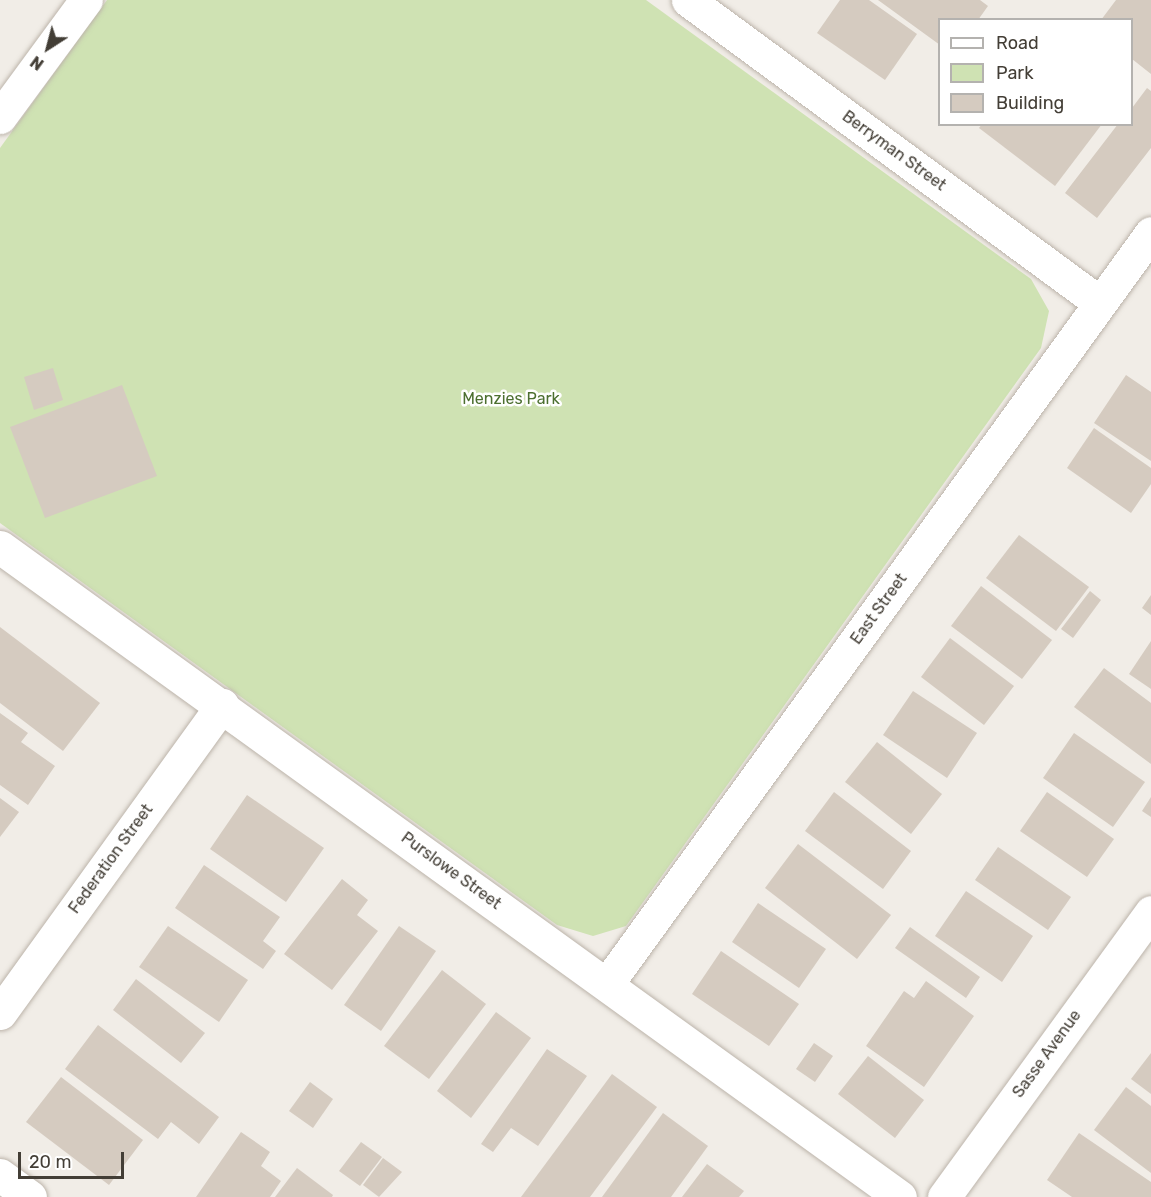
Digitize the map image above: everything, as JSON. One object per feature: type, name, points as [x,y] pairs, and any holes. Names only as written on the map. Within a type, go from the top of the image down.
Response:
[{"type":"street","points":[[0,117],[86,0]]},
{"type":"street","name":"Berryman Street","points":[[707,5],[1101,303]]},
{"type":"street","name":"East Street","points":[[607,984],[1151,233]]},
{"type":"street","name":"Purslowe Street","points":[[0,547],[222,705],[900,1197]]},
{"type":"street","name":"Federation Street","points":[[0,1013],[222,705]]},
{"type":"street","name":"Sasse Avenue","points":[[944,1197],[1151,912]]},
{"type":"street","points":[[0,1175],[30,1197]]},
{"type":"green space","name":"Menzies Park","points":[[107,0],[646,0],[1031,279],[1049,311],[1041,348],[626,926],[593,936],[557,925],[0,523],[0,148]]},
{"type":"building","points":[[840,0],[869,0],[917,34],[885,80],[817,33]]},
{"type":"building","points":[[878,0],[980,0],[988,6],[979,18],[938,18],[938,44]]},
{"type":"building","points":[[1116,0],[1151,0],[1151,74],[1133,60],[1133,18],[1102,18]]},
{"type":"building","points":[[1147,88],[1151,91],[1151,148],[1097,218],[1065,193],[1116,126],[1133,126],[1133,107]]},
{"type":"building","points":[[980,126],[1100,126],[1055,186],[979,128]]},
{"type":"building","points":[[53,368],[63,400],[34,410],[24,377]]},
{"type":"building","points":[[1126,375],[1151,392],[1151,461],[1094,423]]},
{"type":"building","points":[[122,385],[157,476],[45,518],[10,427]]},
{"type":"building","points":[[1094,428],[1151,468],[1151,484],[1131,513],[1067,468]]},
{"type":"building","points":[[1019,535],[1089,587],[1056,631],[986,578]]},
{"type":"building","points":[[981,586],[1052,640],[1022,679],[951,626]]},
{"type":"building","points":[[1090,591],[1101,600],[1073,638],[1061,629]]},
{"type":"building","points":[[1151,595],[1151,615],[1142,608]]},
{"type":"building","points":[[0,627],[100,703],[63,751],[0,703]]},
{"type":"building","points":[[950,638],[1014,686],[984,725],[921,677]]},
{"type":"building","points":[[1151,641],[1151,689],[1129,674]]},
{"type":"building","points":[[1104,668],[1151,703],[1151,764],[1074,707]]},
{"type":"building","points":[[913,691],[977,733],[947,778],[883,735]]},
{"type":"building","points":[[0,713],[28,733],[21,742],[55,766],[28,805],[0,785]]},
{"type":"building","points":[[1074,733],[1145,782],[1113,827],[1043,778]]},
{"type":"building","points":[[877,742],[942,794],[911,834],[845,782]]},
{"type":"building","points":[[834,792],[911,851],[883,889],[805,831]]},
{"type":"building","points":[[1047,792],[1114,839],[1087,877],[1020,831]]},
{"type":"building","points":[[247,795],[324,848],[286,902],[210,849]]},
{"type":"building","points":[[1151,797],[1151,817],[1142,811]]},
{"type":"building","points":[[0,798],[19,812],[0,837]]},
{"type":"building","points":[[798,844],[891,915],[857,959],[765,888]]},
{"type":"building","points":[[998,847],[1071,897],[1048,930],[975,880]]},
{"type":"building","points":[[204,865],[280,917],[263,941],[276,951],[263,969],[175,908]]},
{"type":"building","points":[[342,879],[368,900],[357,915],[378,931],[332,990],[284,954]]},
{"type":"building","points":[[966,891],[1033,936],[1002,982],[935,936]]},
{"type":"building","points":[[758,903],[826,949],[799,988],[732,942]]},
{"type":"building","points":[[168,926],[248,980],[219,1022],[139,967]]},
{"type":"building","points":[[399,926],[436,951],[381,1031],[344,1005]]},
{"type":"building","points":[[910,927],[980,977],[966,998],[895,948]]},
{"type":"building","points":[[721,951],[799,1004],[769,1046],[692,994]]},
{"type":"building","points":[[442,970],[486,1004],[429,1079],[384,1046]]},
{"type":"building","points":[[136,979],[205,1033],[181,1063],[113,1010]]},
{"type":"building","points":[[926,981],[974,1016],[924,1087],[866,1046],[904,991],[914,998]]},
{"type":"building","points":[[496,1012],[531,1038],[471,1118],[437,1091]]},
{"type":"building","points":[[98,1025],[219,1117],[199,1144],[171,1122],[158,1139],[65,1069]]},
{"type":"building","points":[[814,1043],[833,1056],[815,1082],[796,1069]]},
{"type":"building","points":[[547,1049],[587,1076],[538,1146],[511,1128],[493,1152],[481,1144]]},
{"type":"building","points":[[1151,1053],[1151,1094],[1131,1079]]},
{"type":"building","points":[[868,1056],[924,1100],[895,1138],[838,1094]]},
{"type":"building","points":[[612,1074],[657,1107],[590,1197],[521,1197]]},
{"type":"building","points":[[61,1077],[143,1140],[109,1185],[26,1122]]},
{"type":"building","points":[[310,1082],[333,1099],[313,1128],[289,1111]]},
{"type":"building","points":[[1126,1087],[1151,1106],[1151,1173],[1094,1130]]},
{"type":"building","points":[[663,1113],[708,1146],[671,1197],[602,1197]]},
{"type":"building","points":[[241,1132],[270,1152],[261,1166],[281,1181],[270,1197],[196,1197]]},
{"type":"building","points":[[1079,1133],[1151,1182],[1151,1197],[1072,1197],[1047,1180]]},
{"type":"building","points":[[361,1142],[382,1157],[360,1186],[339,1171]]},
{"type":"building","points":[[383,1158],[402,1172],[379,1197],[363,1185]]},
{"type":"building","points":[[707,1164],[744,1191],[739,1197],[682,1197]]},
{"type":"building","points":[[297,1168],[333,1195],[332,1197],[275,1197]]}]
